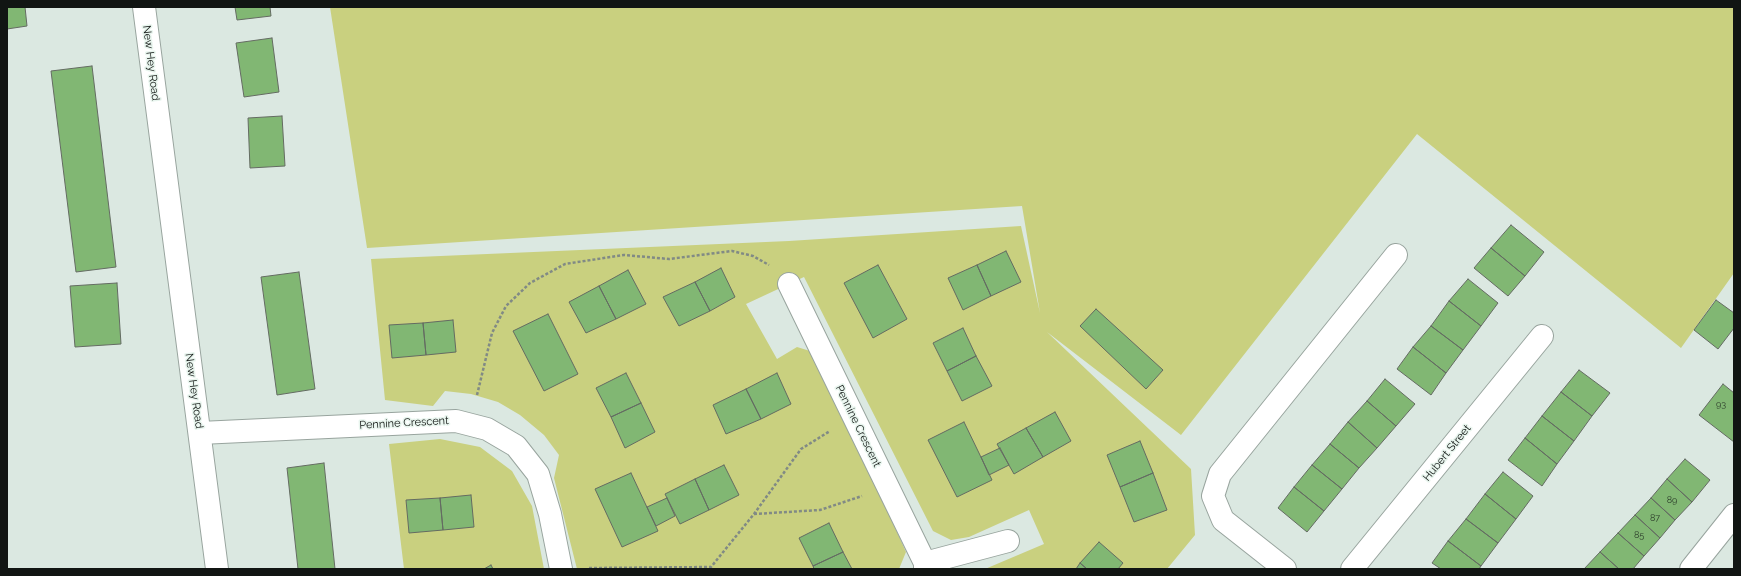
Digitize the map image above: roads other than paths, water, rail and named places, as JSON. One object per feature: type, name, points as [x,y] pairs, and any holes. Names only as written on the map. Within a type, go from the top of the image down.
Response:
[{"type":"main road","name":"New Hey Road","points":[[144,7],[217,569]]},
{"type":"main road","name":"New Hey Road","points":[[160,7],[170,213]]},
{"type":"main road","points":[[1285,569],[1224,520],[1213,496],[1220,474],[1396,255]]},
{"type":"main road","name":"Pennine Crescent","points":[[789,284],[925,566]]},
{"type":"main road","name":"Hubert Street","points":[[1352,569],[1542,336]]},
{"type":"main road","name":"Pennine Crescent","points":[[200,434],[456,421],[487,429],[516,446],[538,474],[550,514],[561,569]]},
{"type":"main road","points":[[1691,569],[1734,515]]},
{"type":"main road","points":[[925,566],[1008,541]]}]
